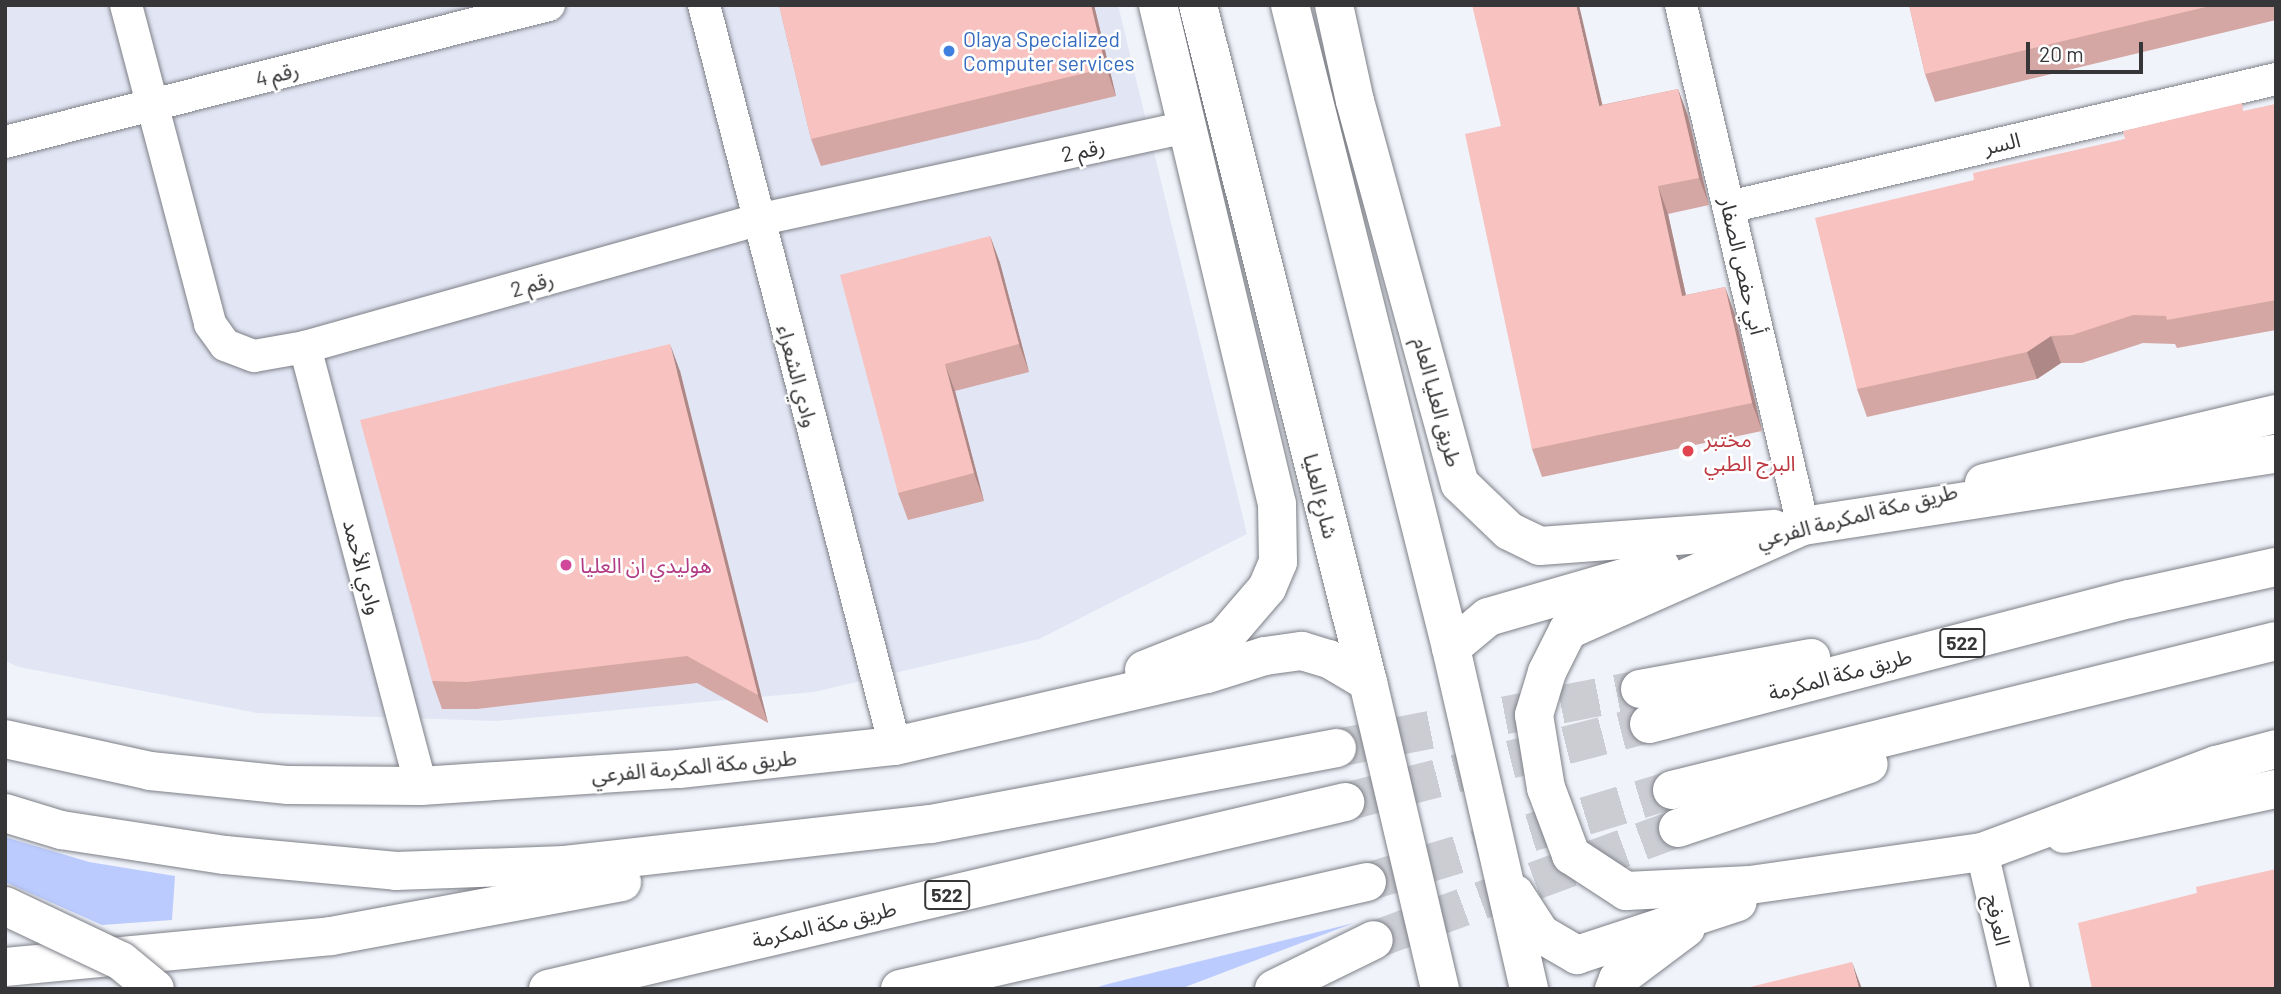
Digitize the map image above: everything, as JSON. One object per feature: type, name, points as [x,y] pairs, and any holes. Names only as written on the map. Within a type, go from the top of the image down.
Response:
[{"type":"main road","points":[[1029,716],[1224,638],[1267,588],[1278,562],[1278,504],[1158,5]]},
{"type":"main road","name":"شارع العليا","points":[[1198,5],[1368,682],[1436,986]]},
{"type":"main road","points":[[1290,5],[1451,649],[1529,989]]},
{"type":"main road","name":"طريق العليا العام","points":[[1334,5],[1355,101],[1460,484],[1483,511],[1509,531],[1541,546],[1803,526]]},
{"type":"main road","name":"طريق مكة المكرمة الفرعي","points":[[1451,649],[1488,617],[1803,526],[2276,414]]},
{"type":"main road","points":[[2276,454],[1803,526],[1568,630],[1547,673],[1534,715],[1546,788],[1572,855],[1626,891],[1750,884],[1982,852],[2216,765],[2276,749]]},
{"type":"main road","points":[[1645,706],[2276,567]]},
{"type":"main road","points":[[1672,790],[2276,641]]},
{"type":"main road","name":"طريق مكة المكرمة الفرعي","points":[[5,739],[150,771],[288,785],[421,786],[679,769],[895,746],[1207,674],[1265,656],[1302,651],[1329,659],[1368,682]]},
{"type":"main road","points":[[1678,828],[2134,676]]},
{"type":"main road","points":[[5,967],[331,936],[1337,748]]},
{"type":"main road","points":[[1502,875],[1541,934],[1577,955],[1716,906],[2276,789]]},
{"type":"main road","name":"طريق مكة المكرمة","points":[[548,989],[1345,802]]},
{"type":"main road","points":[[5,813],[61,830],[225,855],[396,871],[565,865],[931,824]]},
{"type":"main road","points":[[900,989],[1367,882]]},
{"type":"main road","points":[[5,906],[121,961],[155,989]]},
{"type":"main road","points":[[1614,989],[1618,979],[1716,906]]},
{"type":"main road","points":[[1273,989],[1374,940]]},
{"type":"street","name":"رقم 2","points":[[126,5],[210,324],[225,345],[254,356],[305,347],[757,220],[1187,127]]},
{"type":"street","name":"رقم 4","points":[[5,142],[549,5]]},
{"type":"street","name":"وادي الشعراء","points":[[704,5],[757,220],[895,746]]},
{"type":"street","name":"أبي حفص الصفار","points":[[1681,5],[1803,526]]},
{"type":"street","name":"السر","points":[[1729,207],[2276,79]]},
{"type":"street","name":"وادي الأحمد","points":[[305,347],[421,786]]},
{"type":"street","name":"العرفج","points":[[1982,852],[2014,989]]},
{"type":"shaded area","points":[[5,5],[1118,5],[1247,534],[1039,639],[814,692],[496,721],[257,713],[19,667],[5,661]]},
{"type":"shaded area","points":[[5,837],[89,862],[175,876],[172,920],[102,925],[5,882]]},
{"type":"shaded area","points":[[1354,923],[1180,989],[1091,989],[1108,984]]},
{"type":"building","name":"Olaya Specialized Computer services","points":[[779,5],[1091,5],[1106,68],[811,139]]},
{"type":"building","points":[[1472,5],[1576,5],[1599,106],[1678,89],[1699,178],[1658,186],[1682,296],[1725,287],[1752,403],[1532,449],[1465,134],[1501,126]]},
{"type":"building","points":[[1909,5],[2214,5],[1925,74]]},
{"type":"building","points":[[2242,103],[2243,111],[2276,104],[2276,300],[2167,320],[2166,316],[2133,315],[2072,335],[2051,336],[2027,352],[1857,389],[1815,218],[1974,180],[1973,173],[2125,139],[2123,131]]},
{"type":"building","points":[[990,236],[1019,344],[945,364],[974,473],[898,493],[840,275]]},
{"type":"building","name":"هوليدي ان العليا","points":[[670,344],[758,695],[687,656],[467,682],[432,681],[360,420]]},
{"type":"building","points":[[2276,869],[2276,989],[2092,989],[2078,923],[2197,893],[2196,887]]},
{"type":"building","points":[[1852,962],[1859,989],[1742,989]]},
{"type":"tunnel","points":[[1337,748],[1640,689]]},
{"type":"tunnel","points":[[1345,802],[1649,724]]},
{"type":"tunnel","points":[[1367,882],[1672,790]]},
{"type":"tunnel","points":[[1374,940],[1678,828]]},
{"type":"place","name":"Olaya Specialized Computer services","points":[[949,51]]},
{"type":"place","name":"مختبر البرج الطبي","points":[[1688,451]]},
{"type":"place","name":"هوليدي ان العليا","points":[[566,565]]}]
